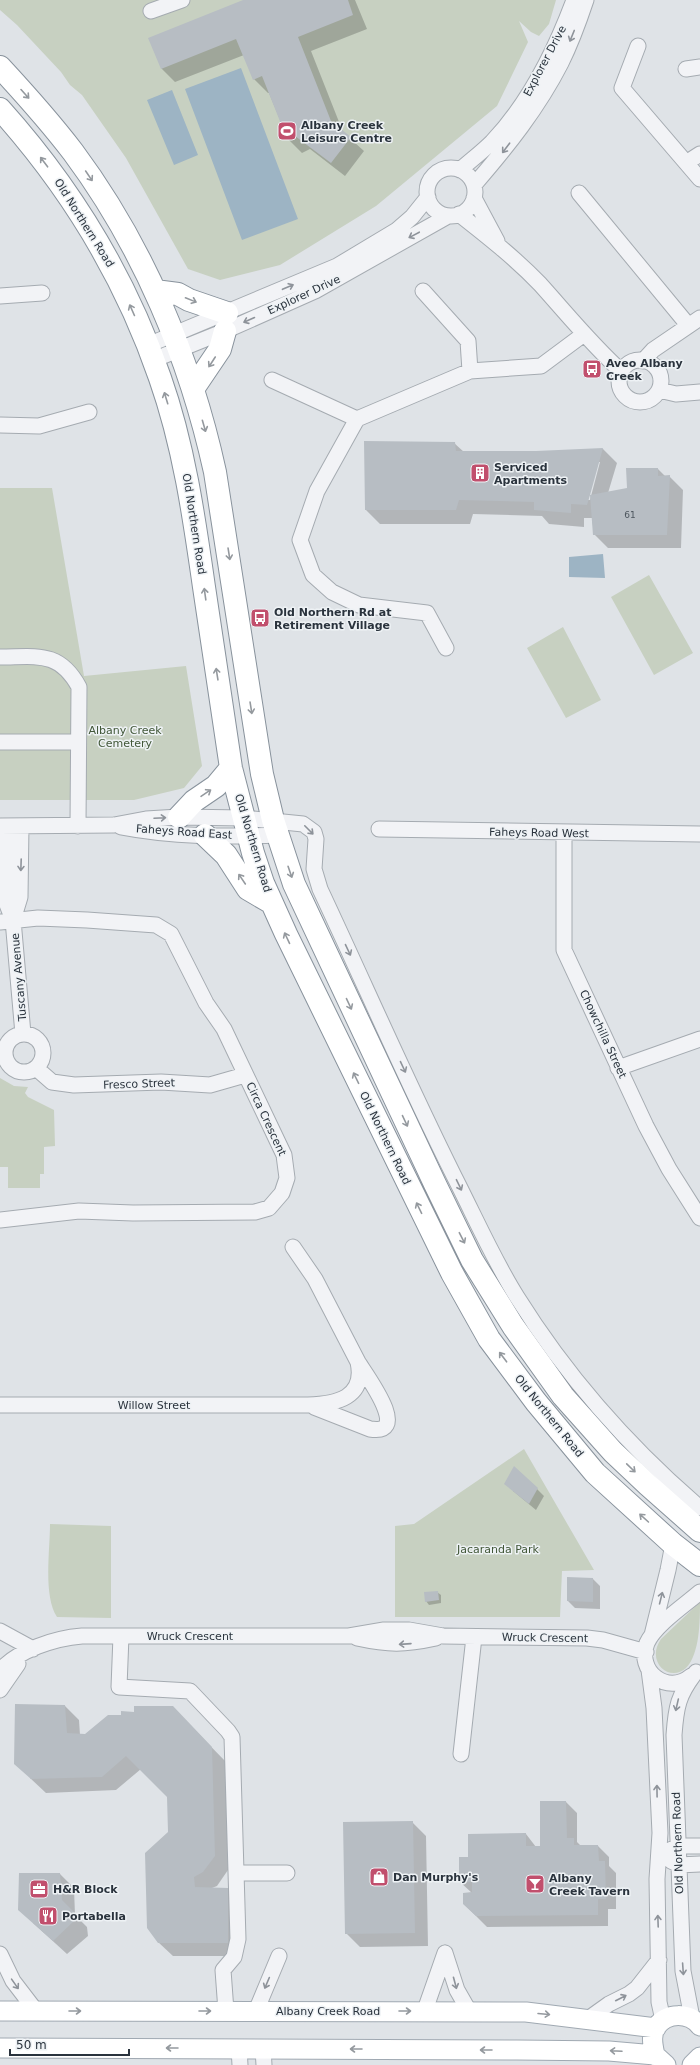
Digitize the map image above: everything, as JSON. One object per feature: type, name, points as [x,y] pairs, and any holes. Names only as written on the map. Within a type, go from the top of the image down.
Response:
[{"type":"highway","points":[[0,67],[26,95],[73,153],[113,214],[155,291],[177,343],[193,389],[215,472],[263,781],[275,828],[294,884],[329,962],[469,1253],[505,1313],[568,1402],[613,1452],[653,1490],[700,1531]]},
{"type":"highway","name":"Old Northern Road","points":[[0,110],[52,174],[81,217],[118,278],[150,352],[176,433],[191,497],[231,768],[246,827],[264,883],[304,972],[420,1211],[452,1273],[489,1339],[536,1402],[595,1473],[673,1544],[700,1565]]},
{"type":"highway","points":[[155,291],[178,294],[226,322],[220,349],[193,389]]},
{"type":"highway","points":[[179,817],[194,801],[216,786],[231,768]]},
{"type":"highway","points":[[205,835],[226,855],[248,889],[272,902]]},
{"type":"main road","name":"Albany Creek Road","points":[[0,2011],[425,2010],[526,2012],[588,2019],[659,2024],[677,2016],[698,2024]]},
{"type":"main road","points":[[659,2024],[652,2038],[662,2062]]},
{"type":"main road","points":[[0,2048],[239,2057],[609,2051],[662,2062]]},
{"type":"street","points":[[151,11],[182,0]]},
{"type":"street","name":"Explorer Drive","points":[[460,170],[491,142],[513,117],[528,95],[547,61],[574,0]]},
{"type":"street","name":"Explorer Drive","points":[[474,191],[537,104],[561,62],[586,0]]},
{"type":"street","points":[[638,46],[622,88],[700,179]]},
{"type":"street","points":[[686,163],[700,154]]},
{"type":"street","points":[[498,244],[466,174],[460,170],[448,169],[439,172],[429,183],[428,197],[435,210],[454,215],[498,244],[539,284],[584,334],[622,372]]},
{"type":"street","points":[[454,215],[471,205],[474,191]]},
{"type":"street","points":[[579,193],[694,322],[653,350],[643,361]]},
{"type":"street","name":"Explorer Drive","points":[[226,322],[337,266],[374,245],[397,230],[412,217],[428,197]]},
{"type":"street","name":"Explorer Drive","points":[[150,352],[177,343],[343,276],[454,215]]},
{"type":"street","points":[[422,291],[468,341],[470,371]]},
{"type":"street","points":[[0,296],[42,293]]},
{"type":"street","points":[[446,648],[427,613],[359,605],[332,592],[313,575],[300,540],[317,491],[357,419],[470,371],[541,366],[584,334]]},
{"type":"street","points":[[643,361],[653,365],[659,373],[661,380],[659,390],[648,401],[632,400],[621,390],[620,381],[622,372],[629,364],[643,361]]},
{"type":"street","points":[[272,380],[357,419]]},
{"type":"street","points":[[659,390],[676,394],[700,392]]},
{"type":"street","points":[[0,425],[39,426],[89,412]]},
{"type":"street","points":[[0,657],[43,657],[58,662],[71,672],[78,687],[78,826]]},
{"type":"street","points":[[0,742],[78,742]]},
{"type":"street","name":"Faheys Road East","points":[[3,826],[114,825],[146,819],[179,817],[246,827],[275,828]]},
{"type":"street","points":[[275,828],[303,824],[314,832],[316,839],[314,869],[320,889],[438,1144],[498,1263],[518,1298],[551,1346],[609,1420],[636,1450],[700,1508]]},
{"type":"street","name":"Faheys Road East","points":[[114,825],[146,832],[205,835],[246,827]]},
{"type":"street","name":"Tuscany Avenue","points":[[3,826],[7,921],[23,1034]]},
{"type":"street","name":"Tuscany Avenue","points":[[7,921],[20,897],[21,826]]},
{"type":"street","name":"Faheys Road West","points":[[379,829],[564,834],[700,834]]},
{"type":"street","name":"Chowchilla Street","points":[[564,834],[564,950],[618,1068],[666,1162],[700,1218]]},
{"type":"street","name":"Circa Crescent","points":[[0,1220],[68,1212],[247,1213],[269,1208],[277,1200],[286,1183],[285,1159],[224,1029],[203,997],[175,940],[166,930],[151,925],[87,920],[7,921]]},
{"type":"street","points":[[23,1034],[35,1037],[42,1046],[42,1058],[36,1068],[24,1072],[12,1069],[5,1059],[3,1046],[11,1038],[23,1034]]},
{"type":"street","points":[[618,1068],[700,1039]]},
{"type":"street","name":"Fresco Street","points":[[36,1068],[52,1082],[74,1085],[161,1082],[210,1085],[245,1075]]},
{"type":"street","name":"Willow Street","points":[[293,1247],[315,1280],[357,1360],[387,1411],[388,1420],[385,1427],[380,1430],[370,1429],[308,1405]]},
{"type":"street","name":"Willow Street","points":[[0,1405],[308,1405],[335,1403],[351,1393],[359,1379],[357,1360]]},
{"type":"street","points":[[652,1636],[673,1544]]},
{"type":"street","points":[[646,1652],[646,1645],[652,1636],[700,1592]]},
{"type":"street","name":"Wruck Crescent","points":[[0,1671],[16,1658],[53,1641],[69,1637],[349,1636],[384,1630],[409,1630],[443,1636],[587,1638],[603,1640],[646,1652]]},
{"type":"street","points":[[0,1631],[33,1650]]},
{"type":"street","points":[[121,1636],[119,1687],[190,1691],[232,1737],[238,1940],[234,1957],[224,1970],[226,2011]]},
{"type":"street","points":[[461,1754],[474,1637]]},
{"type":"street","name":"Wruck Crescent","points":[[0,1690],[10,1674],[33,1650]]},
{"type":"street","name":"Old Northern Road","points":[[646,1652],[654,1708],[660,1828],[657,1880],[659,2024]]},
{"type":"street","name":"Old Northern Road","points":[[649,1670],[660,1680],[671,1684],[684,1682],[698,1668]]},
{"type":"street","name":"Old Northern Road","points":[[698,1668],[682,1691],[676,1708],[674,1735],[683,1971],[698,2024]]},
{"type":"street","points":[[659,1856],[678,1846],[700,1846]]},
{"type":"street","points":[[659,1856],[679,1864],[700,1864]]},
{"type":"street","points":[[236,1873],[287,1873]]},
{"type":"street","points":[[425,2010],[445,1953],[457,1990],[469,2011]]},
{"type":"street","points":[[0,1954],[13,1981],[36,2011]]},
{"type":"street","points":[[256,2011],[279,1956]]},
{"type":"street","points":[[588,2019],[633,1991],[659,1960]]},
{"type":"green space","name":"Albany Creek Leisure Centre","points":[[0,0],[556,0],[549,24],[539,36],[531,32],[519,21],[528,42],[497,106],[376,206],[280,265],[220,280],[188,269],[126,158],[82,95],[70,85],[61,72],[17,25],[0,10]]},
{"type":"green space","name":"Albany Creek Cemetery","points":[[0,488],[52,488],[84,676],[186,666],[202,766],[184,788],[134,800],[0,800]]},
{"type":"green space","points":[[649,575],[693,653],[654,675],[611,597]]},
{"type":"green space","points":[[563,627],[601,700],[566,718],[527,648]]},
{"type":"green space","points":[[0,1078],[14,1086],[28,1087],[25,1093],[28,1097],[54,1110],[55,1146],[44,1147],[44,1174],[40,1174],[40,1188],[8,1188],[8,1167],[0,1167]]},
{"type":"green space","name":"Jacaranda Park","points":[[524,1449],[594,1570],[562,1571],[560,1617],[395,1617],[395,1526],[414,1524]]},
{"type":"green space","points":[[50,1524],[111,1526],[111,1618],[57,1617],[50,1597],[48,1572]]},
{"type":"green space","points":[[700,1602],[697,1646],[691,1662],[680,1672],[673,1673],[667,1671],[662,1668],[658,1662],[656,1655],[657,1647],[661,1639]]},
{"type":"water","points":[[241,68],[298,219],[242,240],[185,89]]},
{"type":"water","points":[[172,90],[198,155],[174,165],[147,100]]},
{"type":"water","points":[[603,554],[605,578],[569,577],[569,557]]},
{"type":"building","points":[[243,0],[348,0],[353,15],[298,37],[331,121],[351,137],[331,163],[295,136],[287,139],[262,76],[253,80],[236,39],[161,69],[148,38]]},
{"type":"building","name":"Serviced Apartments","points":[[364,441],[455,442],[456,451],[536,451],[603,448],[587,505],[571,504],[571,513],[534,510],[534,502],[459,500],[456,510],[365,510]]},
{"type":"building","points":[[626,468],[658,468],[658,476],[670,475],[667,535],[593,535],[590,495],[627,488]]},
{"type":"building","points":[[514,1466],[538,1488],[529,1504],[504,1484]]},
{"type":"building","points":[[567,1577],[593,1578],[593,1602],[567,1601]]},
{"type":"building","points":[[438,1591],[439,1600],[425,1602],[424,1592]]},
{"type":"building","points":[[15,1704],[65,1705],[67,1733],[85,1734],[108,1715],[121,1715],[121,1711],[134,1712],[134,1706],[173,1706],[212,1747],[215,1856],[203,1872],[194,1877],[195,1887],[228,1888],[228,1943],[158,1943],[147,1928],[145,1853],[168,1832],[167,1797],[126,1756],[102,1777],[31,1779],[14,1764]]},
{"type":"building","points":[[540,1801],[566,1801],[567,1838],[574,1838],[574,1845],[598,1845],[599,1861],[605,1861],[606,1899],[598,1899],[598,1915],[476,1916],[463,1904],[463,1893],[472,1892],[472,1882],[459,1882],[459,1857],[468,1857],[468,1834],[526,1833],[526,1846],[540,1846]]},
{"type":"building","name":"Dan Murphy's","points":[[413,1821],[415,1933],[345,1934],[343,1822]]},
{"type":"building","points":[[19,1873],[60,1873],[62,1900],[74,1912],[74,1921],[53,1941],[18,1910]]},
{"type":"place","name":"Albany Creek Leisure Centre","points":[[287,131]]},
{"type":"place","name":"Aveo Albany Creek","points":[[592,369]]},
{"type":"place","name":"Serviced Apartments","points":[[480,473]]},
{"type":"place","name":"Old Northern Rd at Retirement Village","points":[[260,618]]},
{"type":"place","name":"Dan Murphy's","points":[[379,1877]]},
{"type":"place","name":"Albany Creek Tavern","points":[[535,1884]]},
{"type":"place","name":"H&R Block","points":[[39,1889]]},
{"type":"place","name":"Portabella","points":[[48,1916]]}]
